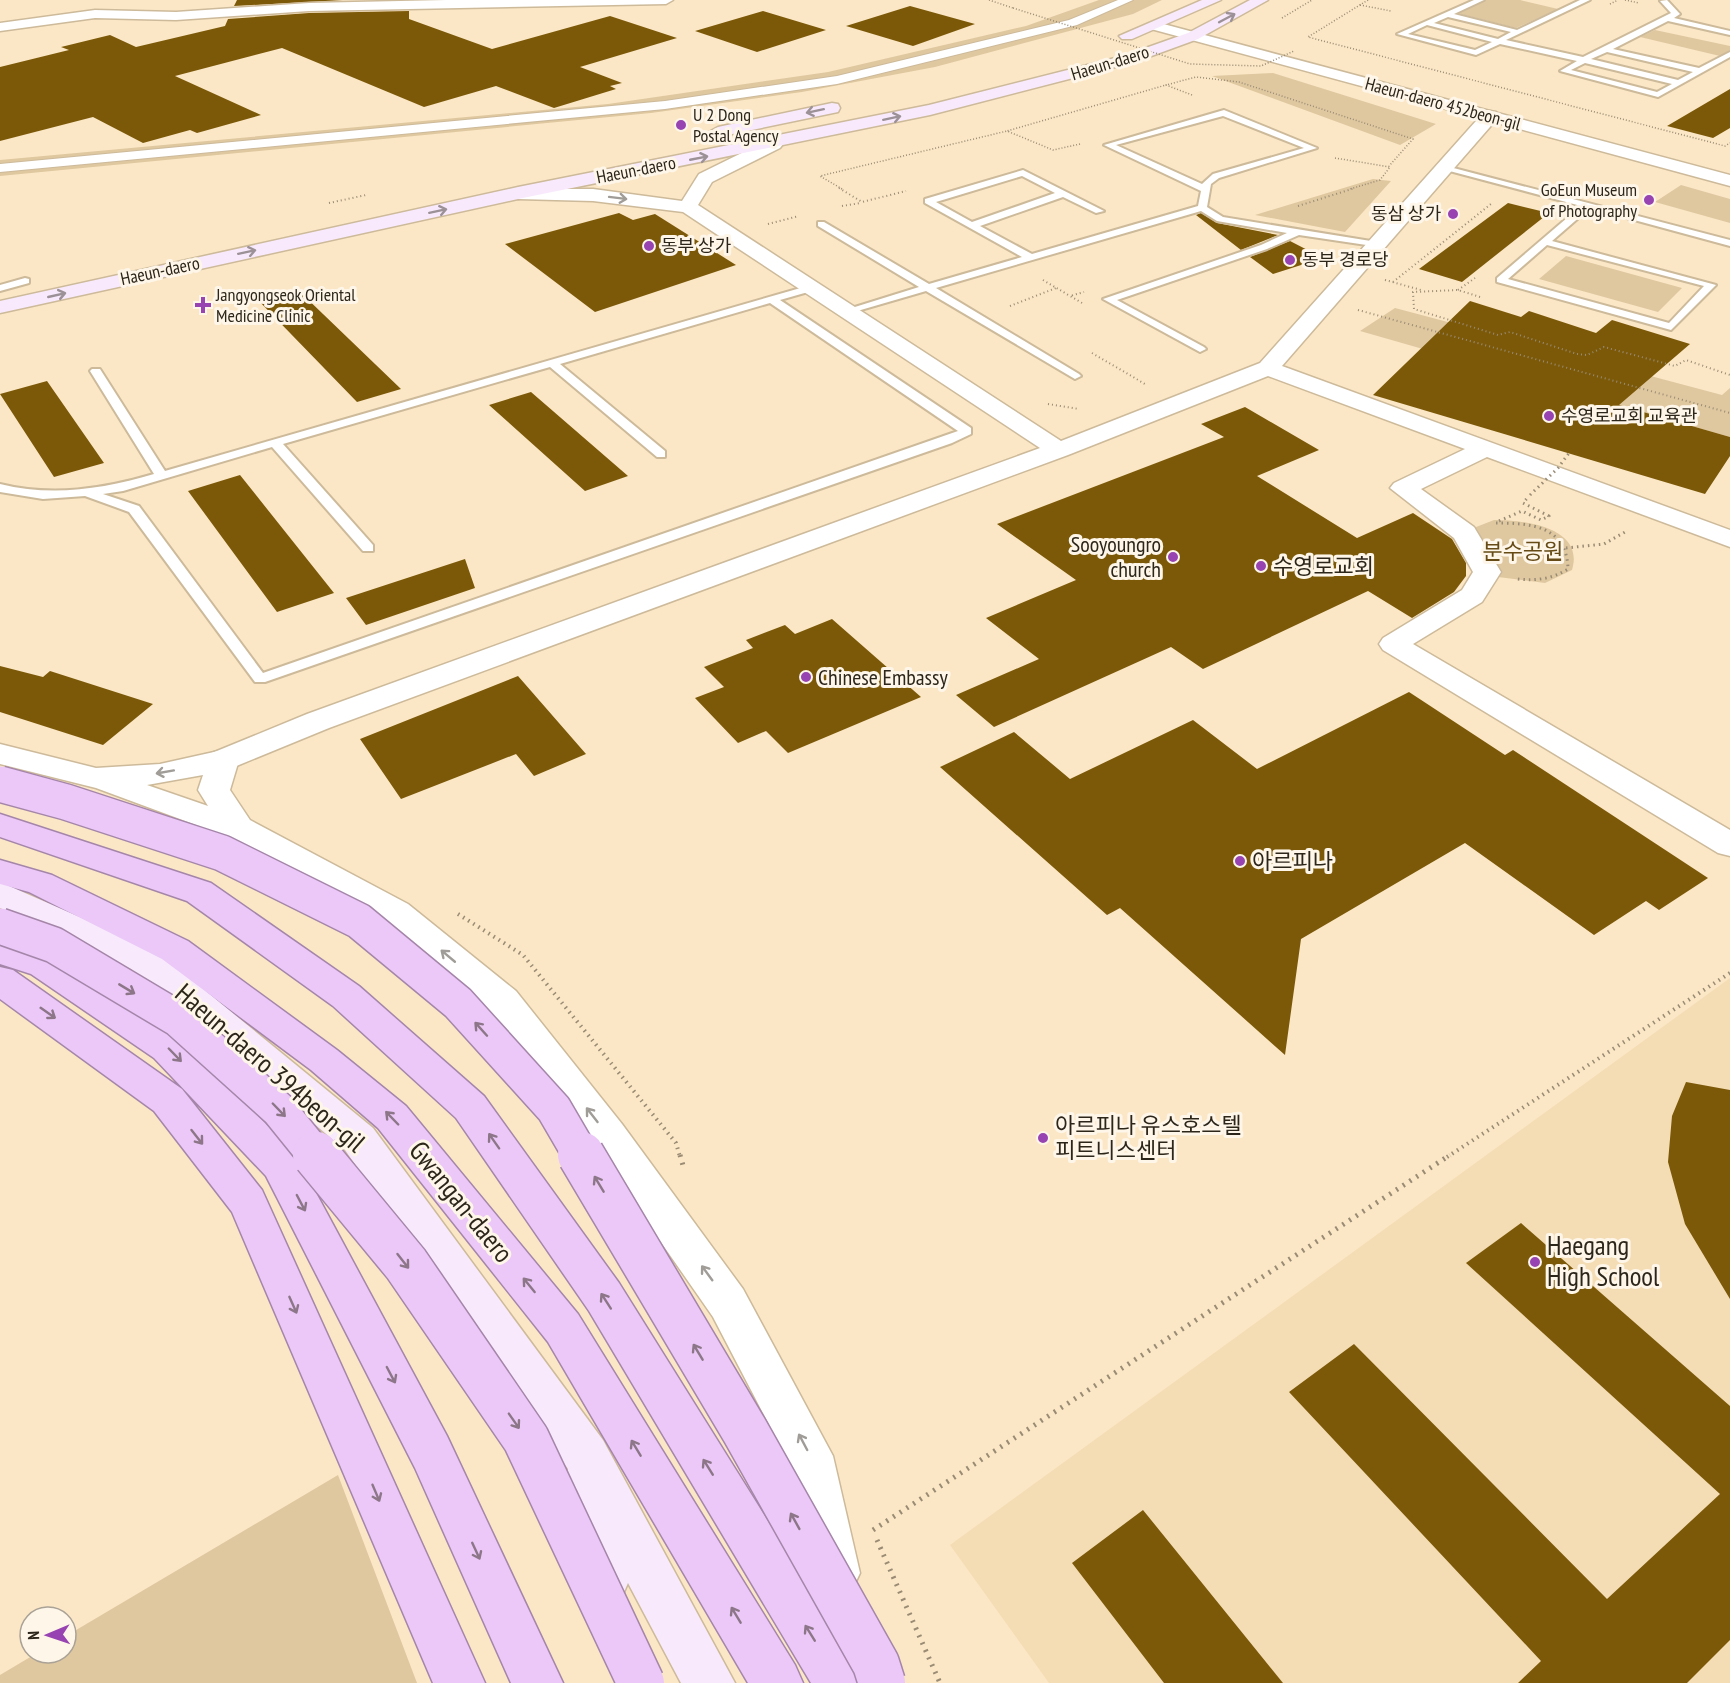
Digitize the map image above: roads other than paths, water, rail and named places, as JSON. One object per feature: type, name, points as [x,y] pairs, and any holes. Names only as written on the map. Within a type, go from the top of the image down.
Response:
[{"type":"highway","points":[[0,784],[66,802],[222,853],[359,921],[458,1004],[554,1109],[750,1441],[876,1664],[882,1683]]},
{"type":"highway","points":[[0,825],[199,892],[346,996],[470,1107],[604,1297],[840,1683]]},
{"type":"highway","name":"Gwangan-daero","points":[[0,872],[40,883],[175,950],[324,1060],[392,1117],[563,1328],[777,1683]]},
{"type":"highway","points":[[0,926],[54,945],[178,1019],[279,1110],[406,1264],[526,1439],[641,1683]]},
{"type":"highway","points":[[0,951],[44,965],[167,1047],[280,1164],[431,1452],[537,1683]]},
{"type":"highway","points":[[0,980],[168,1100],[248,1202],[459,1683]]},
{"type":"main road","name":"Haeun-daero","points":[[1112,41],[1156,26],[1214,0]]},
{"type":"main road","name":"Haeun-daero","points":[[0,307],[518,193],[774,144],[930,110],[1129,59],[1193,36],[1261,0]]},
{"type":"main road","name":"Haeun-daero","points":[[699,136],[851,104]]},
{"type":"main road","points":[[0,287],[46,276]]},
{"type":"main road","name":"Haeun-daero 394beon-gil","points":[[0,894],[144,960],[359,1139],[587,1456],[709,1683]]},
{"type":"main road","name":"Haeun-daero 394beon-gil","points":[[587,1456],[618,1683]]},
{"type":"street","points":[[0,27],[95,14],[176,16],[309,7],[666,0]]},
{"type":"street","points":[[0,168],[665,105],[837,80],[1073,23],[1127,0]]},
{"type":"street","name":"Haeun-daero 452beon-gil","points":[[1156,26],[1730,181]]},
{"type":"street","points":[[96,778],[160,774],[223,760],[329,717],[1059,450],[1268,368],[1490,116]]},
{"type":"street","points":[[688,207],[705,178],[774,144]]},
{"type":"street","points":[[518,193],[593,195],[688,207],[1059,450]]},
{"type":"street","points":[[1268,368],[1730,539]]},
{"type":"street","points":[[1485,449],[1403,488],[1465,533],[1487,572],[1472,596],[1393,644],[1730,845]]},
{"type":"street","points":[[0,754],[96,778],[238,828],[396,913],[503,1001],[608,1135],[728,1303],[810,1456],[859,1683]]},
{"type":"street","points":[[223,760],[214,790],[238,828]]},
{"type":"lane","points":[[1480,0],[1401,34],[1476,53],[1583,1]]},
{"type":"lane","points":[[1570,0],[1583,1]]},
{"type":"lane","points":[[1663,0],[1676,14],[1564,71],[1658,95],[1730,54]]},
{"type":"lane","points":[[1446,14],[1518,32]]},
{"type":"lane","points":[[1666,18],[1730,33]]},
{"type":"lane","points":[[1426,23],[1679,83]]},
{"type":"lane","points":[[1605,49],[1700,71]]},
{"type":"lane","points":[[1202,208],[1207,183],[1216,176],[1313,148],[1224,113],[1108,145],[1205,189]]},
{"type":"lane","points":[[1445,167],[1730,243]]},
{"type":"lane","points":[[1031,258],[928,201],[1023,173],[1099,211]]},
{"type":"lane","points":[[972,225],[1064,193]]},
{"type":"lane","points":[[1545,242],[1711,285],[1671,327],[1501,280],[1545,242],[1588,205]]},
{"type":"lane","points":[[847,311],[1202,208],[1220,219],[1377,245]]},
{"type":"lane","points":[[821,224],[1075,376]]},
{"type":"lane","points":[[1200,349],[1108,299],[1264,247],[1297,232]]},
{"type":"lane","points":[[0,488],[13,493],[32,494],[118,488],[811,288]]},
{"type":"lane","points":[[86,492],[134,509],[260,679],[925,448],[967,430],[771,299]]},
{"type":"lane","points":[[552,363],[661,454]]},
{"type":"lane","points":[[96,371],[162,476]]},
{"type":"lane","points":[[276,444],[368,548]]},
{"type":"place","name":"U 2 Dong Postal Agency","points":[[681,125]]},
{"type":"place","name":"GoEun Museum of Photography","points":[[1649,200]]},
{"type":"place","name":"동삼 상가","points":[[1453,214]]},
{"type":"place","name":"동부 상가","points":[[649,246]]},
{"type":"place","name":"동부 경로당","points":[[1290,260]]},
{"type":"place","name":"Jangyongseok Oriental Medicine Clinic","points":[[203,305]]},
{"type":"place","name":"수영로교회 교육관","points":[[1549,416]]},
{"type":"place","name":"Sooyoungro church","points":[[1173,557]]},
{"type":"place","name":"수영로교회","points":[[1261,566]]},
{"type":"place","name":"Chinese Embassy","points":[[806,677]]},
{"type":"place","name":"아르피나","points":[[1240,861]]},
{"type":"place","name":"아르피나 유스호스텔 피트니스센터","points":[[1043,1138]]},
{"type":"place","name":"Haegang High School","points":[[1535,1262]]},
{"type":"park label","name":"분수공원","points":[[1523,551]]}]
